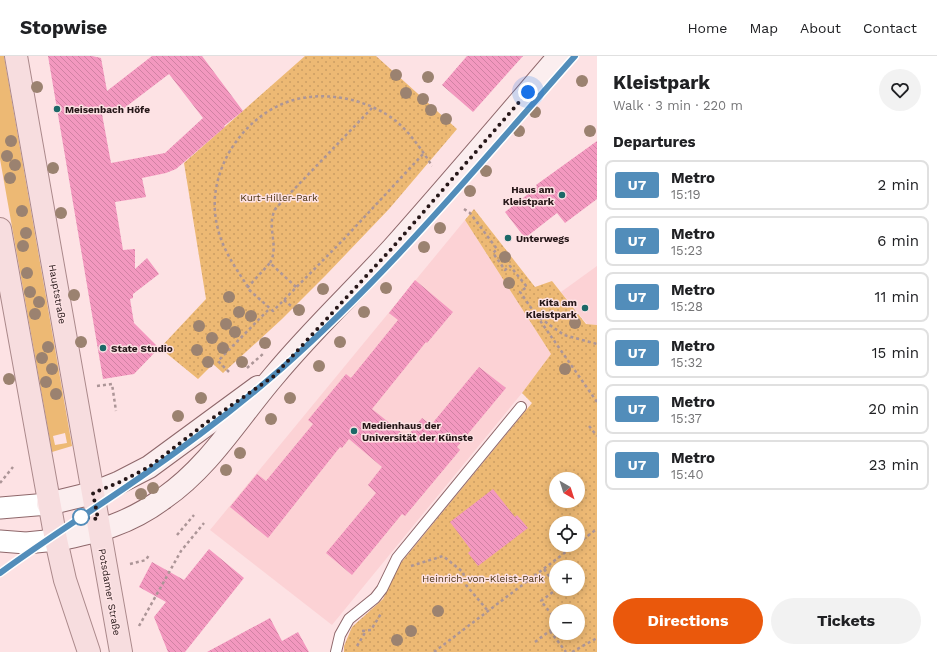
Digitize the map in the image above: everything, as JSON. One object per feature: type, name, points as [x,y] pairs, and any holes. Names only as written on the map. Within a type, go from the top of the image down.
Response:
[{"type":"main road","name":"Hauptstraße","points":[[16,56],[100,531]]},
{"type":"main road","points":[[56,540],[100,531],[138,514],[163,499],[186,482],[228,437],[274,376],[393,247],[559,56]]},
{"type":"main road","points":[[0,229],[48,504],[65,580],[89,652]]},
{"type":"main road","points":[[48,504],[93,493],[118,483],[149,467],[210,420],[274,376]]},
{"type":"main road","name":"Potsdamer Straße","points":[[100,531],[121,652]]},
{"type":"street","points":[[0,508],[48,504]]},
{"type":"street","points":[[0,541],[26,543],[56,540]]},
{"type":"lane","points":[[336,652],[340,636],[349,619],[375,598],[382,589],[397,558],[521,407]]},
{"type":"path","points":[[424,153],[344,239],[273,311],[247,288],[248,287],[226,252],[217,225],[215,210],[216,190],[219,173],[233,146],[259,119],[275,108],[290,101],[306,97],[337,97],[372,108],[396,121],[408,133],[424,153],[432,166]]},
{"type":"path","points":[[248,287],[270,263],[274,255],[271,221],[276,208],[372,108]]},
{"type":"path","points":[[464,209],[470,213],[497,249],[493,253],[505,270],[510,266],[527,287],[520,292],[597,402]]},
{"type":"path","points":[[270,263],[296,287]]},
{"type":"path","points":[[284,300],[297,311]]},
{"type":"path","points":[[229,372],[218,361],[270,308]]},
{"type":"path","points":[[537,316],[564,335],[597,344]]},
{"type":"path","points":[[244,370],[268,350]]},
{"type":"path","points":[[97,386],[112,384],[116,411]]},
{"type":"path","points":[[589,426],[597,436]]},
{"type":"path","points":[[0,483],[13,467]]},
{"type":"path","points":[[177,535],[194,515]]},
{"type":"path","points":[[139,626],[181,551],[204,523]]},
{"type":"path","points":[[585,538],[597,529]]},
{"type":"path","points":[[434,652],[567,552]]},
{"type":"path","points":[[130,564],[146,560],[149,555]]},
{"type":"path","points":[[408,568],[415,563],[443,556],[463,572],[466,585],[488,611]]},
{"type":"path","points":[[544,569],[549,576]]},
{"type":"path","points":[[549,595],[541,601],[549,611]]},
{"type":"path","points":[[357,646],[364,631],[371,630],[383,611]]},
{"type":"path","points":[[534,642],[549,632]]},
{"type":"path","points":[[572,652],[597,638]]},
{"type":"path","points":[[557,640],[566,652]]},
{"type":"shaded area","points":[[465,220],[551,354],[522,393],[332,625],[210,530]]},
{"type":"shaded area","name":"Kita am Kleistpark","points":[[597,266],[597,325],[587,324],[561,292]]},
{"type":"green space","points":[[0,56],[4,56],[72,446],[52,452],[0,159]],"holes":[[[65,433],[67,443],[55,445],[53,436]]]},
{"type":"green space","name":"Kurt-Hiller-Park","points":[[305,56],[376,56],[457,129],[389,209],[282,319],[223,373],[213,364],[198,379],[160,348],[206,299],[184,163]]},
{"type":"green space","name":"Heinrich-von-Kleist-Park","points":[[474,209],[535,287],[552,281],[586,324],[597,325],[597,652],[344,652],[344,646],[352,627],[383,599],[400,564],[532,403],[522,393],[551,354],[465,220]]},
{"type":"building","points":[[48,56],[92,56],[101,58],[107,91],[152,56],[202,56],[243,111],[176,169],[166,173],[142,178],[146,197],[115,202],[123,250],[135,249],[135,269],[147,258],[159,274],[133,294],[133,298],[130,299],[134,323],[159,348],[134,374],[103,379]],"holes":[[[169,74],[203,118],[165,153],[111,163],[102,114],[119,112]]]},
{"type":"building","points":[[467,56],[523,56],[473,112],[442,85]]},
{"type":"building","name":"Haus am Kleistpark","points":[[597,141],[597,199],[565,223],[557,213],[525,238],[505,212],[537,187],[536,185]]},
{"type":"building","name":"Medienhaus der Universität der Künste","points":[[415,280],[453,312],[427,343],[426,342],[372,409],[407,437],[422,418],[431,425],[479,367],[506,388],[457,447],[460,450],[405,516],[402,514],[352,575],[326,553],[376,493],[368,485],[382,467],[349,439],[342,448],[340,447],[268,538],[230,507],[257,474],[266,481],[313,424],[308,420],[346,374],[351,378],[398,320],[389,313]]},
{"type":"building","points":[[493,489],[515,517],[517,515],[528,528],[478,566],[468,553],[471,550],[450,522]]},
{"type":"building","points":[[209,549],[244,578],[185,652],[168,652],[154,617],[166,602],[139,587],[152,562],[184,580]]},
{"type":"building","points":[[270,618],[282,641],[298,632],[309,652],[207,652]]},
{"type":"metro line","name":"U7","points":[[0,573],[144,475],[211,427],[280,369],[340,314],[389,265],[575,56]]},
{"type":"place","name":"Meisenbach Höfe","points":[[57,109]]},
{"type":"place","name":"Haus am Kleistpark","points":[[562,195]]},
{"type":"place","name":"Unterwegs","points":[[508,238]]},
{"type":"place","name":"Kita am Kleistpark","points":[[585,308]]},
{"type":"place","name":"State Studio","points":[[103,348]]},
{"type":"place","name":"Medienhaus der Universität der Künste","points":[[354,431]]},
{"type":"route","points":[[81,517],[98,519],[93,493],[118,483],[149,467],[210,420],[274,376],[393,247],[528,92]]}]
